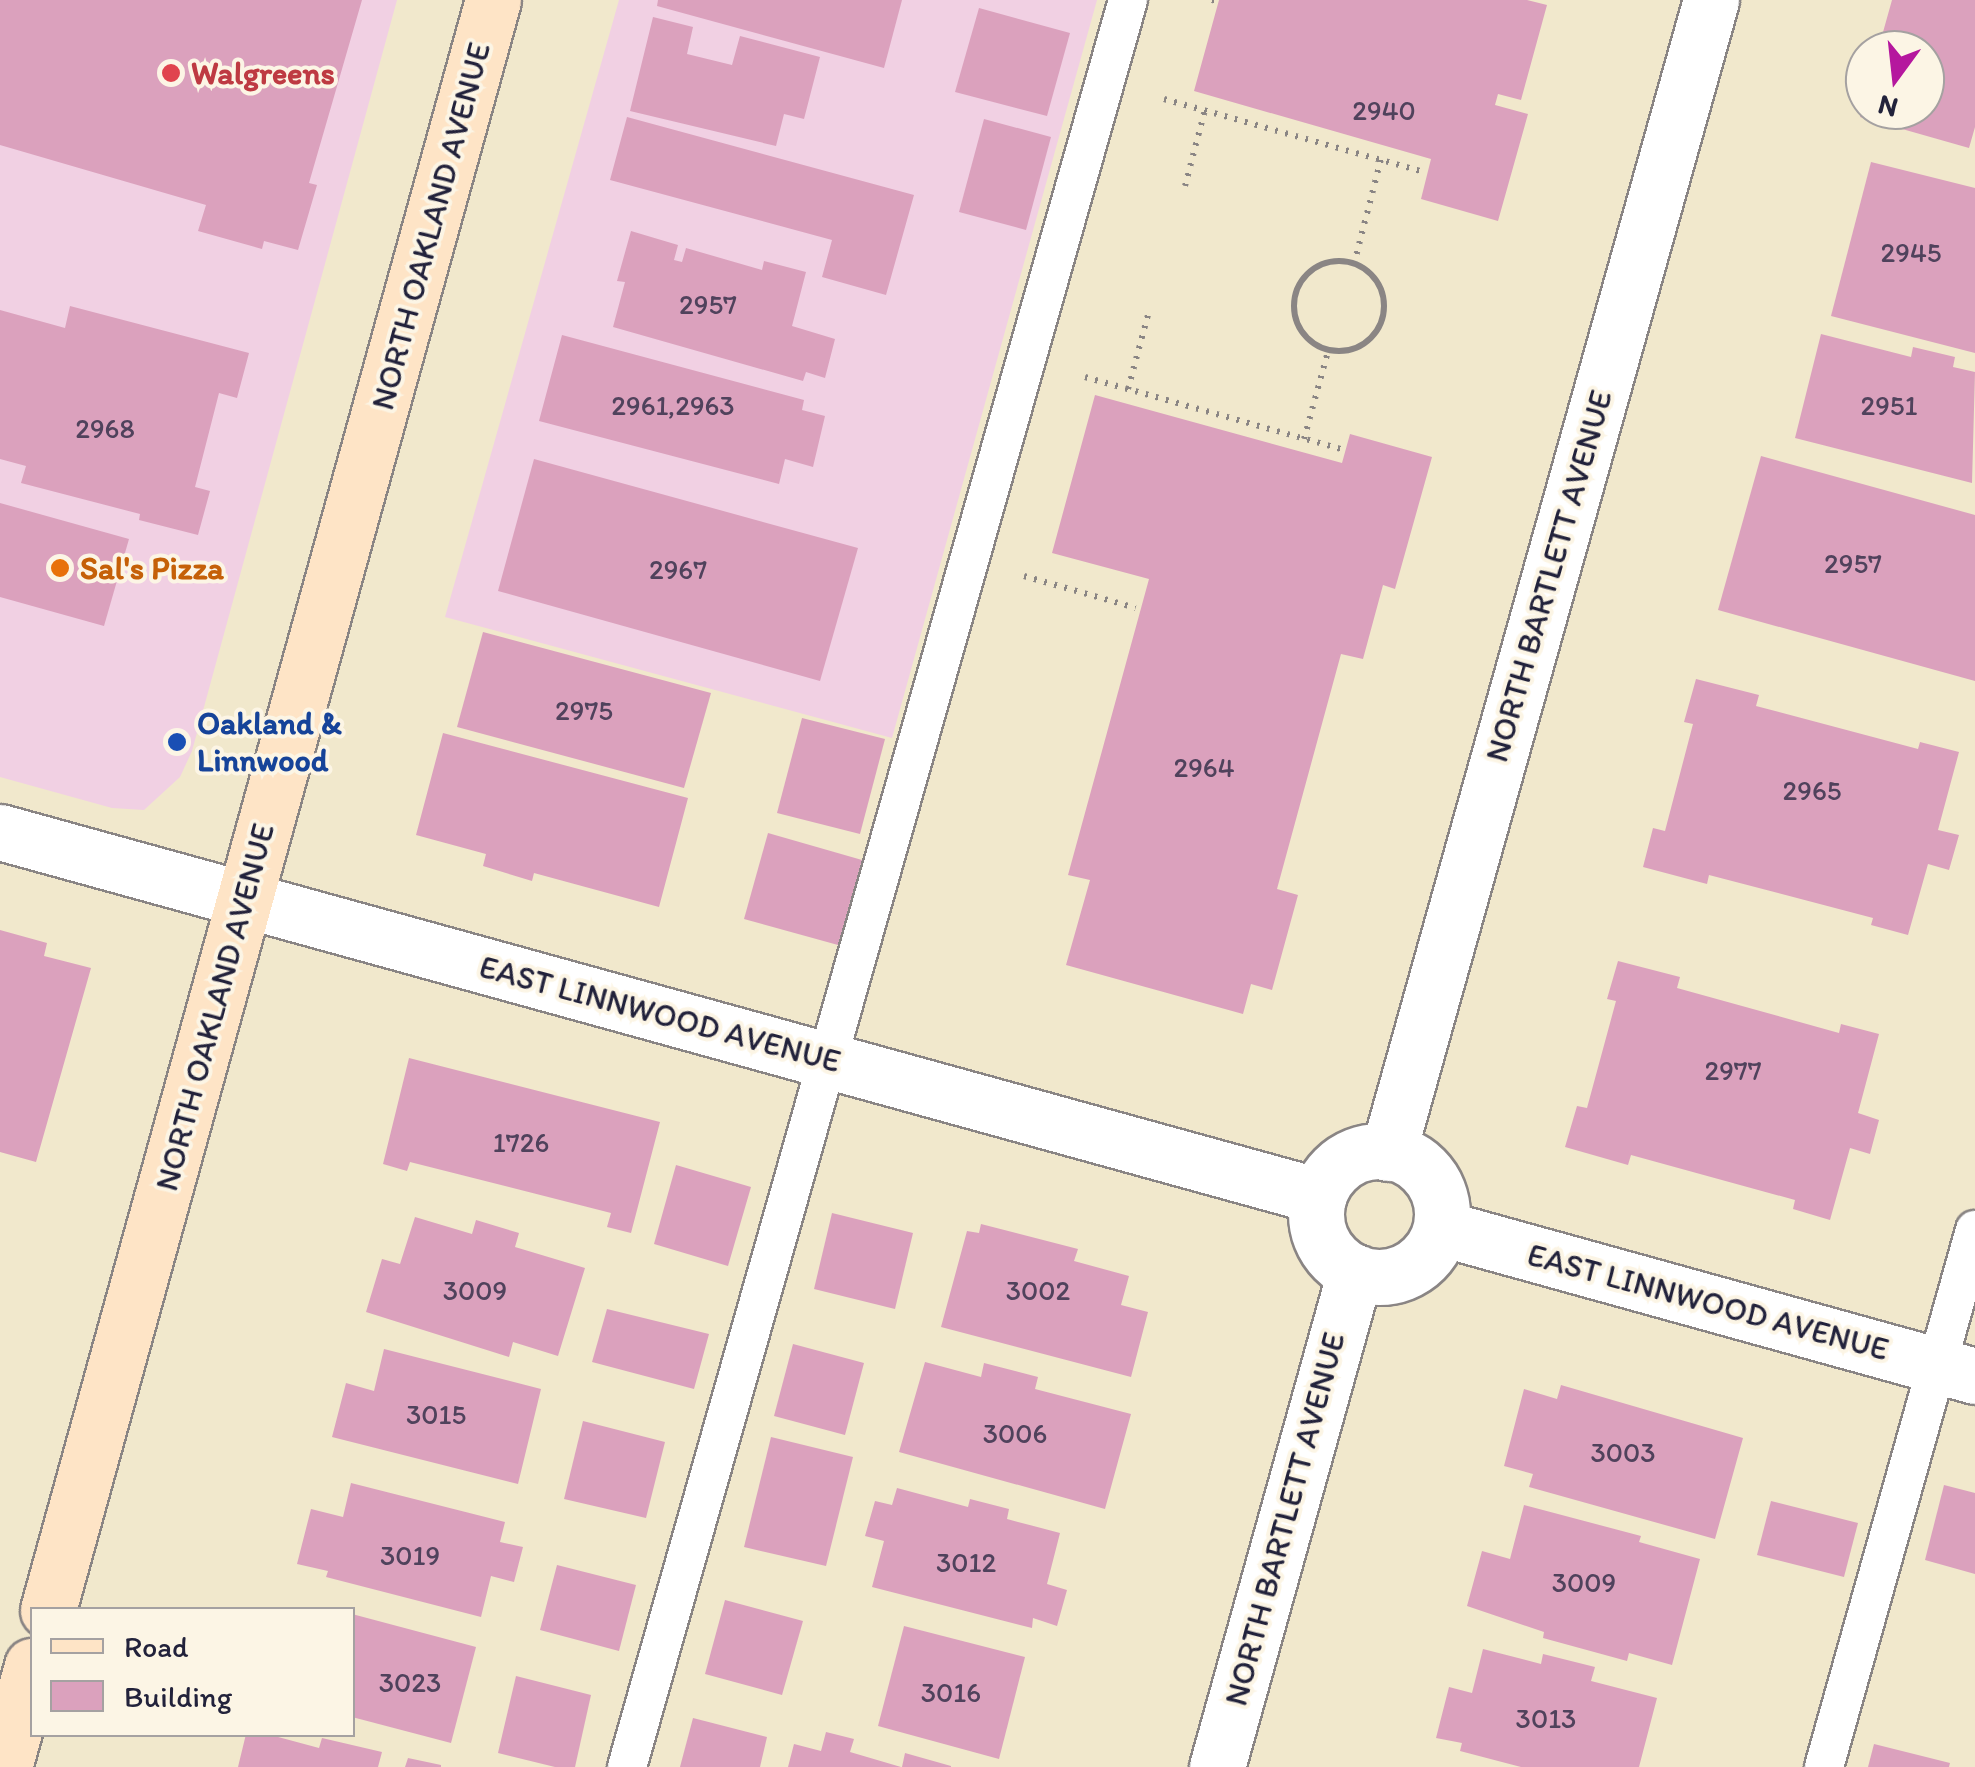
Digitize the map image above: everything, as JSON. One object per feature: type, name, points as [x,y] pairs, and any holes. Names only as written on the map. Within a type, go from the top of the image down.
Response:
[{"type":"main road","name":"NORTH OAKLAND AVENUE","points":[[49,1607],[493,0]]},
{"type":"main road","points":[[4,1767],[30,1673]]},
{"type":"street","name":"NORTH BARTLETT AVENUE","points":[[1388,1153],[1711,0]]},
{"type":"street","name":"EAST LINNWOOD AVENUE","points":[[0,832],[1319,1196]]},
{"type":"street","points":[[1388,1153],[1410,1159],[1426,1171],[1443,1206],[1441,1228],[1424,1260],[1390,1278],[1356,1272],[1335,1260],[1325,1247],[1316,1215],[1324,1184],[1346,1160],[1362,1154],[1388,1153]]},
{"type":"street","name":"EAST LINNWOOD AVENUE","points":[[1441,1228],[1957,1371]]},
{"type":"street","name":"NORTH BARTLETT AVENUE","points":[[1217,1767],[1356,1272]]},
{"type":"lane","points":[[626,1767],[1128,0]]},
{"type":"lane","points":[[1824,1767],[1957,1371],[1975,1230]]},
{"type":"path","points":[[1105,82],[1420,171]]},
{"type":"path","points":[[1185,186],[1205,110]]},
{"type":"path","points":[[1354,264],[1381,159]]},
{"type":"path","points":[[1325,263],[1354,264],[1378,282],[1384,312],[1371,340],[1343,352],[1328,350],[1304,336],[1296,323],[1294,294],[1301,280],[1325,263]]},
{"type":"path","points":[[1128,389],[1150,311]]},
{"type":"path","points":[[1304,439],[1328,350]]},
{"type":"path","points":[[1028,361],[1344,450]]},
{"type":"shaded area","points":[[0,0],[397,0],[192,751],[180,777],[144,810],[112,808],[0,777]]},
{"type":"shaded area","points":[[619,0],[1097,0],[892,738],[445,617]]},
{"type":"building","name":"Walgreens","points":[[0,0],[362,0],[309,183],[317,185],[298,250],[264,241],[262,249],[198,231],[206,205],[0,145]]},
{"type":"building","points":[[658,0],[902,0],[884,68],[657,6]]},
{"type":"building","points":[[1219,0],[1527,0],[1547,5],[1521,100],[1498,94],[1495,105],[1528,114],[1498,221],[1421,199],[1431,159],[1194,91]]},
{"type":"building","points":[[1892,0],[1975,0],[1975,127],[1969,148],[1906,130],[1945,130],[1945,30],[1884,30]]},
{"type":"building","points":[[979,8],[1070,33],[1047,116],[955,92]]},
{"type":"building","points":[[653,17],[693,27],[687,54],[732,65],[740,36],[820,57],[804,119],[784,114],[776,146],[630,111]]},
{"type":"building","points":[[627,117],[914,195],[886,295],[822,277],[832,240],[610,180]]},
{"type":"building","points":[[984,119],[1051,137],[1026,230],[959,212]]},
{"type":"building","points":[[1871,162],[1975,188],[1975,353],[1831,316]]},
{"type":"building","points":[[631,231],[678,245],[674,260],[682,262],[686,248],[762,270],[764,261],[806,272],[792,326],[835,339],[825,378],[806,372],[803,381],[613,327],[625,282],[617,281]]},
{"type":"building","points":[[70,306],[249,353],[237,398],[219,393],[195,487],[210,491],[198,535],[139,520],[140,514],[21,483],[26,466],[0,459],[0,310],[65,328]]},
{"type":"building","points":[[1821,334],[1911,357],[1913,347],[1955,357],[1953,367],[1975,372],[1972,483],[1795,438]]},
{"type":"building","points":[[562,335],[804,400],[802,410],[825,416],[813,467],[785,459],[779,484],[539,421]]},
{"type":"building","points":[[1095,395],[1342,463],[1350,434],[1432,457],[1395,589],[1383,585],[1363,659],[1341,654],[1277,889],[1298,895],[1272,990],[1251,984],[1243,1014],[1066,965],[1090,880],[1068,875],[1149,579],[1052,553]]},
{"type":"building","points":[[1761,456],[1975,515],[1975,681],[1718,610]]},
{"type":"building","points":[[534,459],[858,548],[820,681],[498,591]]},
{"type":"building","name":"Sal's Pizza","points":[[0,503],[129,539],[104,626],[0,597]]},
{"type":"building","points":[[483,632],[711,693],[684,788],[457,727]]},
{"type":"building","points":[[1696,679],[1759,695],[1756,706],[1918,749],[1920,742],[1959,752],[1938,830],[1959,835],[1949,870],[1928,864],[1908,935],[1871,925],[1873,918],[1709,875],[1707,884],[1643,867],[1653,828],[1665,831],[1693,724],[1684,722]]},
{"type":"building","points":[[802,718],[885,739],[860,834],[777,813]]},
{"type":"building","points":[[443,733],[688,798],[659,907],[534,873],[532,881],[483,866],[486,854],[416,835]]},
{"type":"building","points":[[768,833],[862,860],[838,945],[744,919]]},
{"type":"building","points":[[0,930],[47,943],[44,956],[91,968],[36,1162],[0,1152]]},
{"type":"building","points":[[1618,961],[1680,977],[1677,988],[1839,1033],[1841,1024],[1879,1034],[1858,1113],[1879,1120],[1870,1154],[1850,1148],[1830,1220],[1793,1209],[1795,1200],[1631,1155],[1628,1165],[1565,1147],[1577,1106],[1587,1108],[1616,1001],[1607,999]]},
{"type":"building","points":[[409,1058],[660,1122],[631,1233],[607,1227],[611,1213],[410,1162],[407,1171],[383,1164]]},
{"type":"building","points":[[676,1165],[751,1187],[728,1266],[654,1244]]},
{"type":"building","points":[[832,1213],[913,1233],[895,1309],[814,1289]]},
{"type":"building","points":[[415,1217],[472,1234],[476,1220],[519,1233],[515,1247],[585,1268],[558,1356],[513,1342],[509,1357],[366,1312],[382,1259],[400,1264]]},
{"type":"building","points":[[981,1224],[1078,1249],[1074,1261],[1129,1276],[1121,1305],[1148,1312],[1131,1377],[941,1327],[967,1231],[979,1233]]},
{"type":"building","points":[[607,1309],[709,1334],[694,1389],[592,1362]]},
{"type":"building","points":[[793,1344],[864,1363],[845,1435],[774,1416]]},
{"type":"building","points":[[384,1349],[541,1389],[518,1484],[332,1437],[346,1383],[374,1391]]},
{"type":"building","points":[[925,1362],[981,1377],[984,1363],[1038,1377],[1035,1389],[1131,1414],[1105,1509],[899,1452]]},
{"type":"building","points":[[1561,1385],[1743,1438],[1715,1539],[1529,1487],[1533,1474],[1504,1466],[1524,1389],[1557,1399]]},
{"type":"building","points":[[583,1421],[665,1442],[646,1518],[564,1499]]},
{"type":"building","points":[[771,1437],[853,1457],[826,1566],[744,1547]]},
{"type":"building","points":[[351,1483],[505,1522],[500,1542],[523,1547],[514,1582],[491,1576],[481,1617],[326,1577],[328,1571],[297,1564],[311,1509],[343,1517]]},
{"type":"building","points":[[1944,1485],[1975,1493],[1975,1574],[1925,1560]]},
{"type":"building","points":[[897,1488],[968,1507],[970,1499],[1009,1509],[1007,1519],[1060,1533],[1047,1584],[1067,1590],[1057,1626],[1033,1618],[1032,1628],[872,1587],[884,1541],[865,1536],[875,1501],[892,1505]]},
{"type":"building","points":[[1771,1501],[1858,1523],[1844,1577],[1757,1555]]},
{"type":"building","points":[[1524,1505],[1641,1536],[1639,1542],[1700,1559],[1672,1665],[1629,1653],[1627,1661],[1543,1638],[1544,1632],[1467,1606],[1482,1551],[1510,1559]]},
{"type":"building","points":[[557,1565],[636,1585],[619,1651],[540,1630]]},
{"type":"building","points":[[725,1600],[803,1621],[782,1695],[705,1674]]},
{"type":"building","points":[[355,1615],[476,1647],[451,1743],[355,1718]]},
{"type":"building","points":[[904,1626],[1025,1657],[999,1759],[878,1726]]},
{"type":"building","points":[[1483,1649],[1541,1664],[1543,1654],[1595,1667],[1591,1681],[1657,1698],[1639,1767],[1521,1767],[1460,1751],[1462,1743],[1436,1738],[1449,1687],[1472,1693]]},
{"type":"building","points":[[516,1676],[591,1695],[575,1767],[555,1767],[498,1753]]},
{"type":"building","points":[[693,1718],[767,1737],[760,1767],[680,1767]]},
{"type":"building","points":[[826,1732],[854,1739],[850,1752],[901,1767],[788,1767],[794,1744],[821,1751]]},
{"type":"building","points":[[245,1737],[278,1737],[319,1748],[322,1738],[382,1752],[378,1767],[238,1767]]},
{"type":"building","points":[[1874,1744],[1950,1763],[1949,1767],[1868,1767]]},
{"type":"building","points":[[905,1753],[951,1766],[951,1767],[902,1767]]},
{"type":"building","points":[[408,1758],[441,1765],[441,1767],[405,1767]]},
{"type":"place","name":"Walgreens","points":[[171,73]]},
{"type":"place","name":"Sal's Pizza","points":[[60,568]]},
{"type":"place","name":"Oakland & Linnwood","points":[[177,742]]}]
